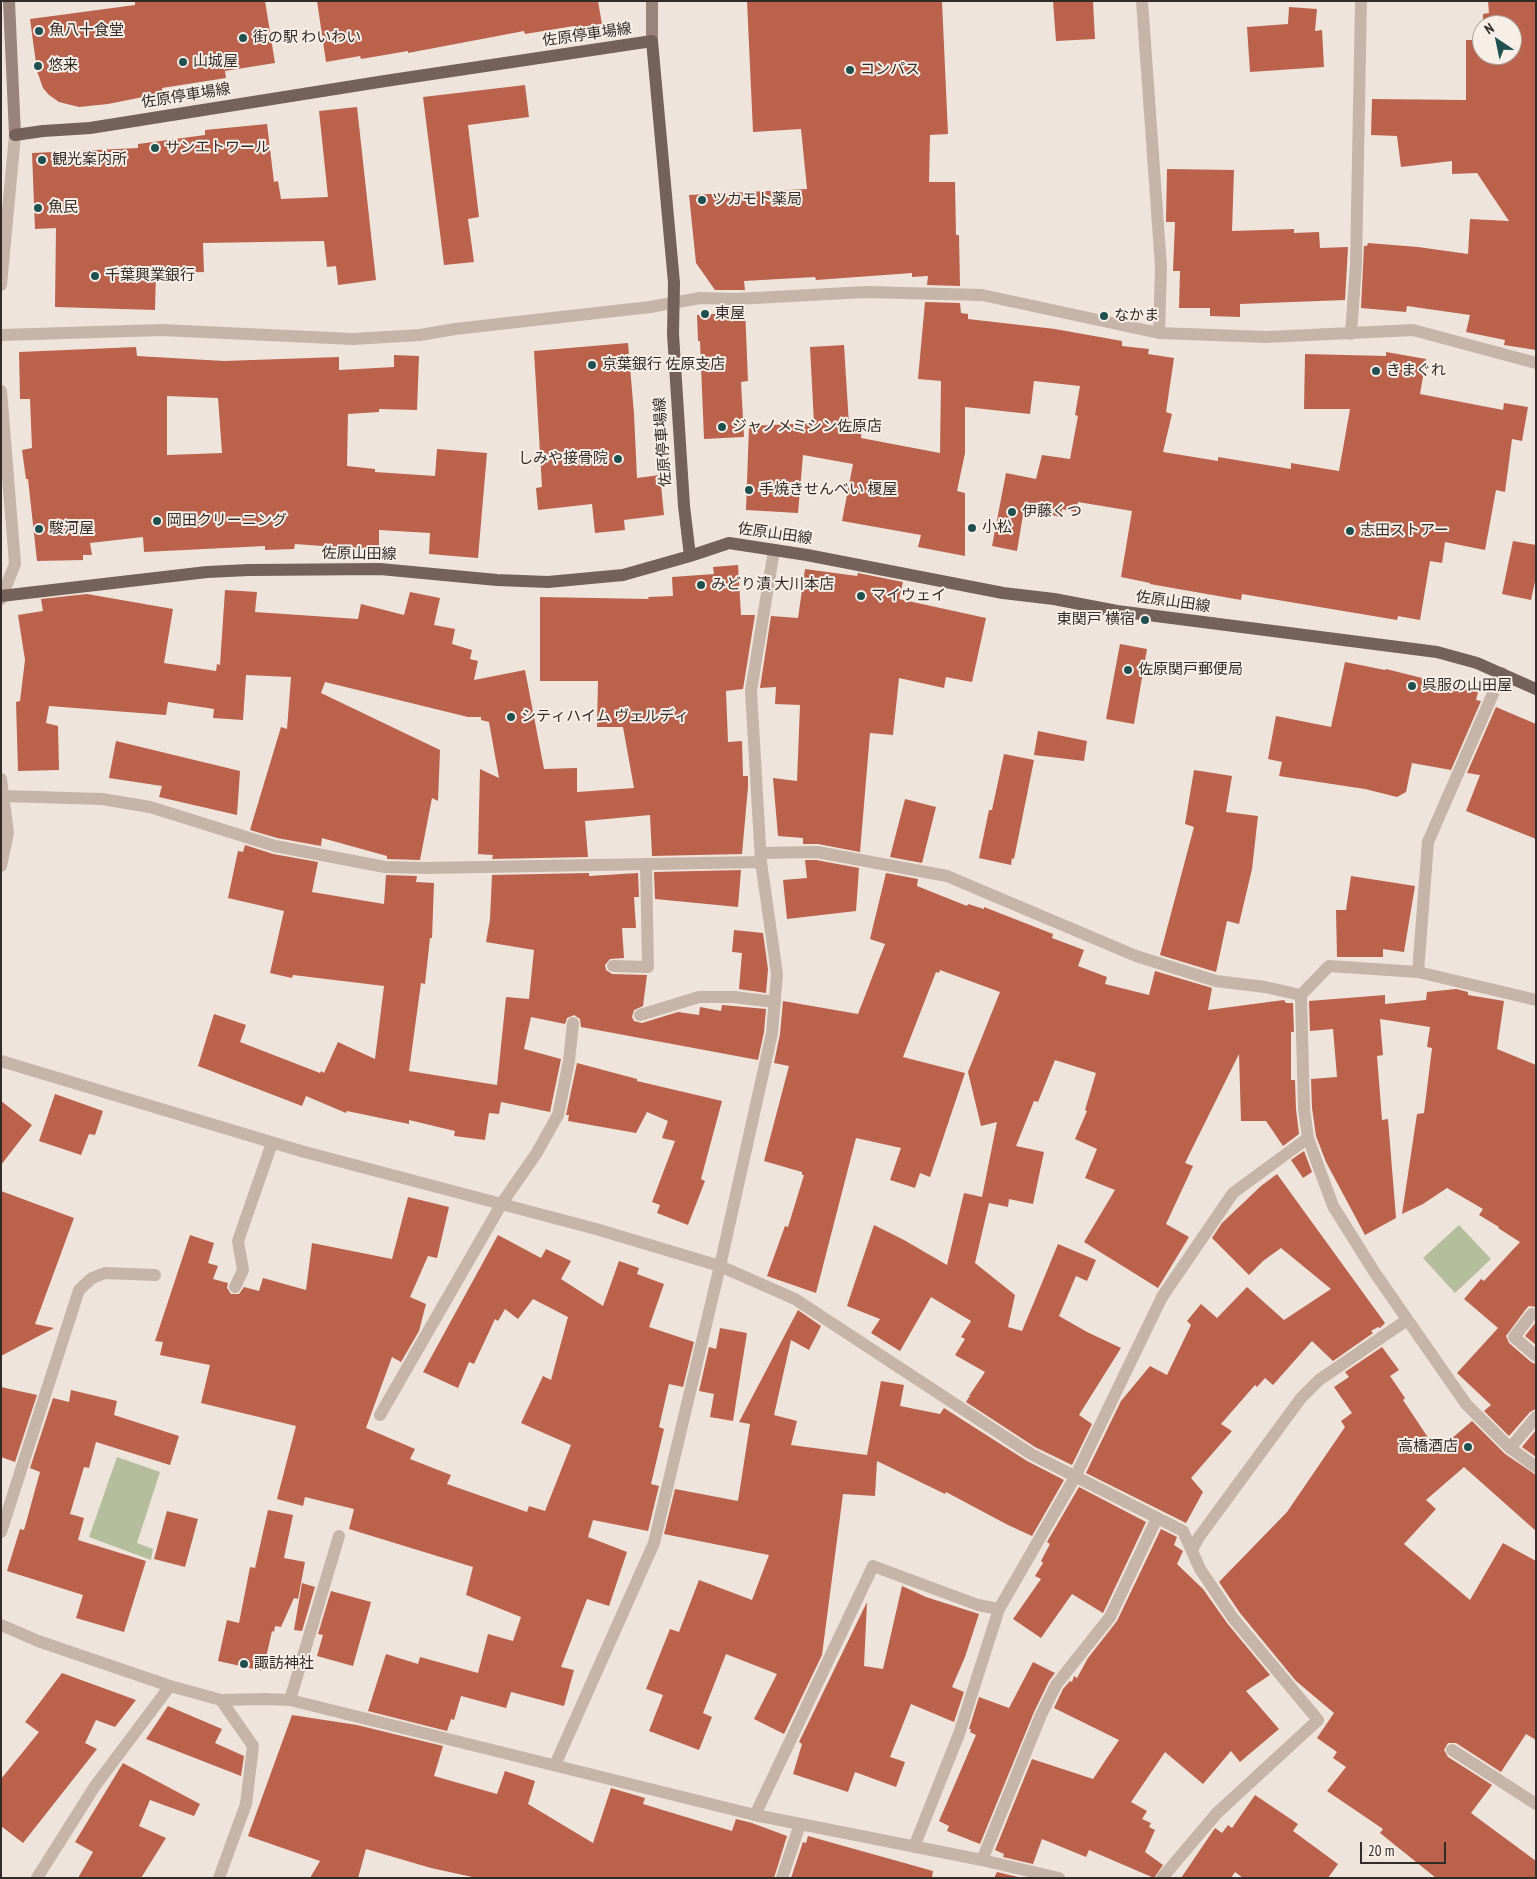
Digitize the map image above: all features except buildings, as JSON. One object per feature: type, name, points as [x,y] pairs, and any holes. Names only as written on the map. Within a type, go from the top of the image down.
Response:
[{"type":"main road","name":"佐原停車場線","points":[[15,135],[90,128],[375,82],[652,41],[674,283],[673,334],[684,506],[690,556]]},
{"type":"main road","name":"佐原山田線","points":[[2,597],[207,572],[249,570],[380,569],[497,580],[548,582],[623,574],[690,556],[729,543],[807,554],[1003,593],[1054,599],[1117,611],[1437,652],[1477,663],[1535,685]]},
{"type":"street","points":[[1,285],[15,135],[9,1]]},
{"type":"street","points":[[652,1],[652,41]]},
{"type":"street","points":[[1142,1],[1161,267],[1159,334]]},
{"type":"street","points":[[1351,334],[1356,264],[1361,1]]},
{"type":"street","points":[[1,335],[162,330],[353,339],[420,335],[456,329],[650,307],[700,298],[736,299],[866,292],[982,295],[1159,334],[1267,337],[1413,330],[1536,363]]},
{"type":"street","points":[[1,391],[15,564],[2,597]]},
{"type":"street","points":[[555,1765],[654,1543],[720,1266],[772,1033],[777,974],[761,857],[751,691],[774,550]]},
{"type":"street","points":[[1418,972],[1428,842],[1502,673]]},
{"type":"street","points":[[1,779],[8,833],[1,866]]},
{"type":"street","points":[[3,796],[102,799],[150,807],[275,846],[385,867],[646,864],[817,852],[947,876],[1136,956],[1216,981],[1265,986],[1301,995]]},
{"type":"street","points":[[613,966],[648,967],[646,864]]},
{"type":"street","points":[[1536,1000],[1418,972],[1329,966],[1301,995],[1304,1109],[1308,1138],[1333,1206],[1375,1273],[1466,1404],[1510,1448],[1536,1467]]},
{"type":"street","points":[[640,1014],[699,997],[734,997],[774,1002]]},
{"type":"street","points":[[380,1415],[502,1203],[536,1154],[558,1115],[570,1061],[573,1023]]},
{"type":"street","points":[[1,1060],[272,1142],[596,1229],[720,1266],[795,1299],[1030,1454],[1183,1531],[1200,1569],[1232,1618],[1318,1720],[1217,1813],[1162,1878]]},
{"type":"street","points":[[914,1847],[959,1734],[999,1609],[1075,1477],[1162,1297],[1233,1193],[1308,1138]]},
{"type":"street","points":[[235,1287],[243,1270],[238,1241],[272,1142]]},
{"type":"street","points":[[1,1532],[79,1290],[92,1278],[105,1274],[155,1275]]},
{"type":"street","points":[[1532,1314],[1514,1337],[1536,1356]]},
{"type":"street","points":[[1192,1550],[1199,1537],[1301,1398],[1319,1380],[1407,1320]]},
{"type":"street","points":[[1510,1448],[1536,1418]]},
{"type":"street","points":[[982,1860],[1041,1715],[1056,1685],[1110,1617],[1157,1518]]},
{"type":"street","points":[[290,1700],[339,1536]]},
{"type":"street","points":[[755,1815],[873,1566],[978,1605],[999,1609]]},
{"type":"street","points":[[1,1625],[38,1641],[170,1686],[221,1700],[262,1698],[290,1700],[755,1815],[982,1860],[1060,1878]]},
{"type":"street","points":[[37,1878],[95,1786],[170,1686]]},
{"type":"street","points":[[218,1878],[246,1804],[253,1746],[221,1700]]},
{"type":"street","points":[[1452,1750],[1536,1804]]},
{"type":"street","points":[[782,1878],[800,1824]]},
{"type":"green space","points":[[1459,1225],[1491,1259],[1455,1293],[1423,1258]]},
{"type":"green space","points":[[117,1457],[160,1472],[137,1543],[153,1549],[151,1560],[89,1537]]},
{"type":"place","name":"魚八十食堂","points":[[39,31]]},
{"type":"place","name":"街の駅 わいわい","points":[[243,38]]},
{"type":"place","name":"山城屋","points":[[183,62]]},
{"type":"place","name":"悠来","points":[[38,66]]},
{"type":"place","name":"コンパス","points":[[850,70]]},
{"type":"place","name":"サンエトワール","points":[[155,148]]},
{"type":"place","name":"観光案内所","points":[[42,160]]},
{"type":"place","name":"ツカモト薬局","points":[[702,200]]},
{"type":"place","name":"魚民","points":[[38,208]]},
{"type":"place","name":"千葉興業銀行","points":[[95,276]]},
{"type":"place","name":"東屋","points":[[705,314]]},
{"type":"place","name":"なかま","points":[[1104,316]]},
{"type":"place","name":"京葉銀行 佐原支店","points":[[592,365]]},
{"type":"place","name":"きまぐれ","points":[[1376,371]]},
{"type":"place","name":"ジャノメミシン佐原店","points":[[722,427]]},
{"type":"place","name":"しみや接骨院","points":[[618,459]]},
{"type":"place","name":"手焼きせんべい 榎屋","points":[[749,490]]},
{"type":"place","name":"伊藤くつ","points":[[1012,512]]},
{"type":"place","name":"岡田クリーニング","points":[[157,521]]},
{"type":"place","name":"小松","points":[[972,528]]},
{"type":"place","name":"駿河屋","points":[[39,529]]},
{"type":"place","name":"志田ストアー","points":[[1350,531]]},
{"type":"place","name":"みどり漬 大川本店","points":[[701,585]]},
{"type":"place","name":"マイウェイ","points":[[861,596]]},
{"type":"place","name":"東関戸 横宿","points":[[1145,620]]},
{"type":"place","name":"佐原関戸郵便局","points":[[1128,670]]},
{"type":"place","name":"呉服の山田屋","points":[[1412,686]]},
{"type":"place","name":"シティハイム ヴェルディ","points":[[511,717]]},
{"type":"place","name":"高橋酒店","points":[[1468,1447]]},
{"type":"place","name":"諏訪神社","points":[[244,1664]]}]
